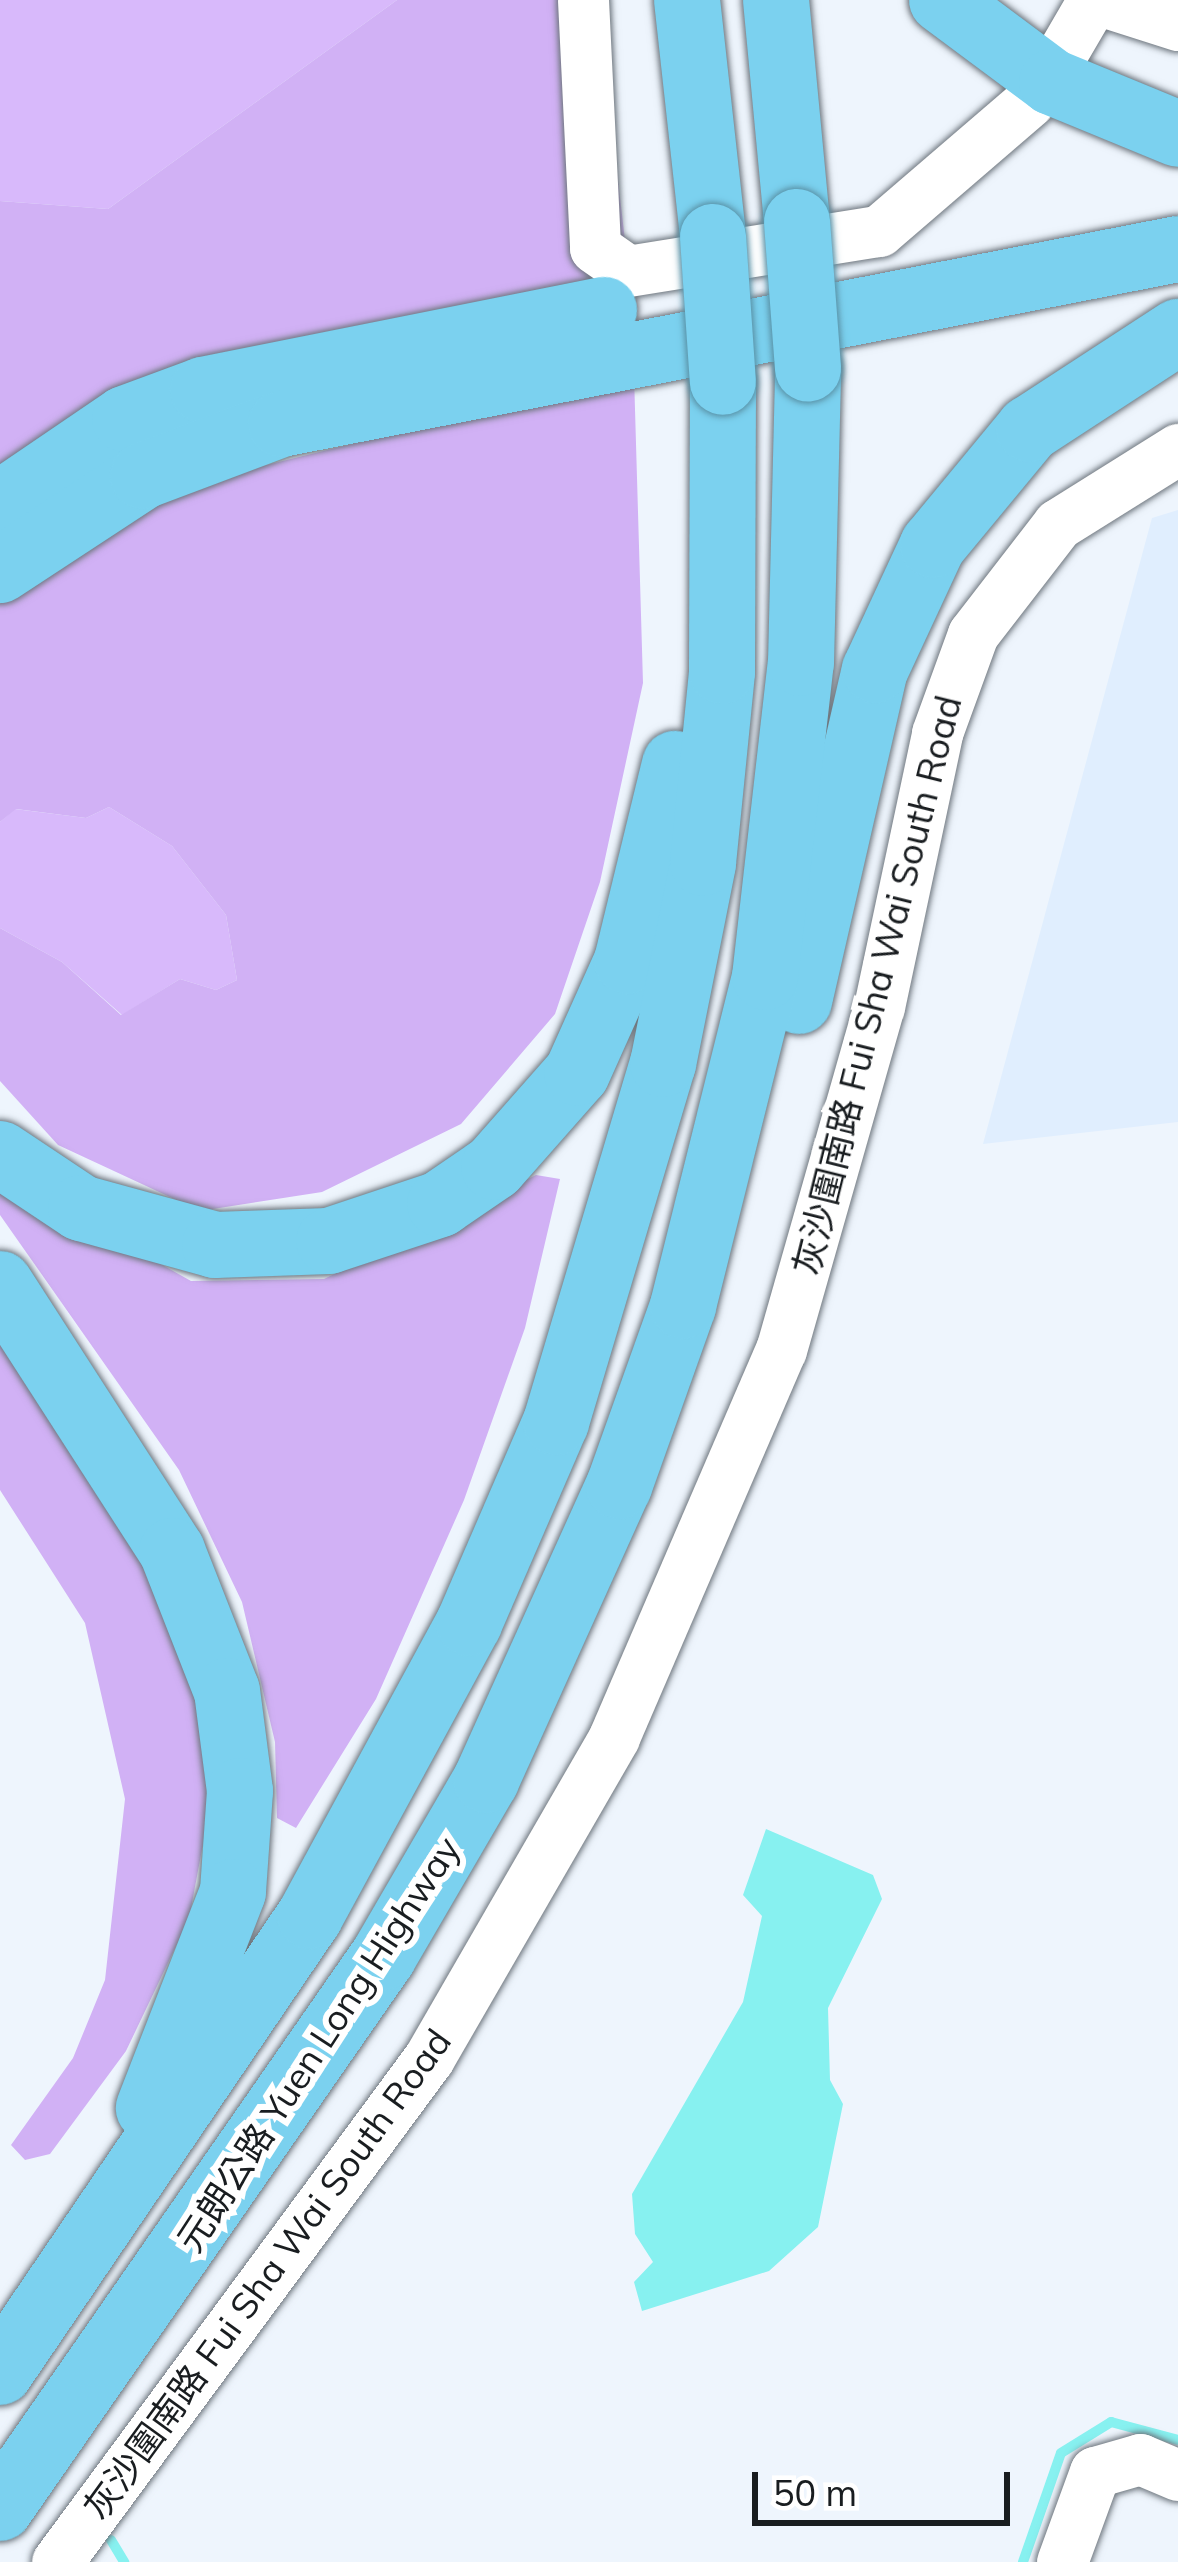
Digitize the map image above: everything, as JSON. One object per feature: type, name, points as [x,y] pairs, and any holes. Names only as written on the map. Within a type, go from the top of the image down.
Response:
[{"type":"highway","name":"元朗公路 Yuen Long Highway","points":[[0,2372],[74,2272],[333,1877],[540,1466],[602,1288],[684,967],[722,671],[723,382],[713,237],[687,0]]},
{"type":"highway","points":[[942,0],[1052,82],[1178,134]]},
{"type":"highway","name":"元朗公路 Yuen Long Highway","points":[[0,2507],[383,1957],[457,1833],[581,1583],[683,1306],[765,977],[801,663],[808,369],[777,3]]},
{"type":"highway","points":[[0,504],[125,419],[203,390],[1178,211]]},
{"type":"highway","points":[[0,570],[143,476],[281,424],[1178,249]]},
{"type":"highway","points":[[683,1306],[773,1088],[875,670],[915,578],[1017,440],[1178,332]]},
{"type":"highway","points":[[0,1154],[109,1218],[268,1248],[380,1230],[494,1167],[578,1072],[627,961],[719,549]]},
{"type":"highway","points":[[0,1285],[172,1551],[214,1643],[236,1741],[239,1841],[222,1937],[74,2272]]},
{"type":"street","points":[[584,0],[595,248],[628,271],[878,231],[1041,84],[1096,0],[1178,25]]},
{"type":"street","name":"灰沙圍南路 Fui Sha Wai South Road","points":[[57,2562],[429,2057],[614,1737],[781,1350],[879,1007],[937,733],[973,634],[1058,524],[1178,449]]},
{"type":"street","points":[[1062,2562],[1095,2472],[1140,2459],[1178,2475]]},
{"type":"shaded area","points":[[0,0],[397,0],[108,209],[0,201]]},
{"type":"shaded area","points":[[397,0],[597,0],[631,292],[0,490],[0,201],[108,209]]},
{"type":"shaded area","points":[[634,375],[643,683],[600,882],[555,1014],[461,1124],[322,1192],[200,1211],[58,1145],[0,1081],[0,928],[62,962],[121,1015],[180,979],[216,990],[237,980],[226,915],[172,846],[109,807],[86,818],[16,809],[0,822],[0,604],[57,545],[189,484]]},
{"type":"shaded area","points":[[1178,510],[1178,1122],[983,1144],[1152,518]]},
{"type":"shaded area","points":[[109,807],[172,846],[226,915],[237,980],[216,990],[180,979],[122,1015],[62,962],[0,928],[0,822],[15,809],[86,818]]},
{"type":"shaded area","points":[[0,1174],[191,1281],[324,1279],[536,1175],[560,1179],[525,1328],[464,1500],[376,1699],[296,1828],[277,1818],[275,1742],[242,1602],[179,1470],[0,1215]]},
{"type":"shaded area","points":[[0,1321],[190,1631],[217,1769],[189,1919],[126,2051],[50,2154],[25,2160],[11,2145],[73,2058],[105,1980],[125,1799],[85,1623],[0,1490]]},
{"type":"water","points":[[766,1829],[873,1875],[882,1899],[828,2008],[830,2080],[843,2104],[818,2227],[769,2271],[642,2311],[634,2282],[653,2262],[635,2234],[632,2194],[743,2002],[762,1916],[743,1895]]},
{"type":"waterway","points":[[1023,2562],[1061,2453],[1111,2422],[1178,2440]]},
{"type":"waterway","points":[[111,2540],[124,2562]]}]
